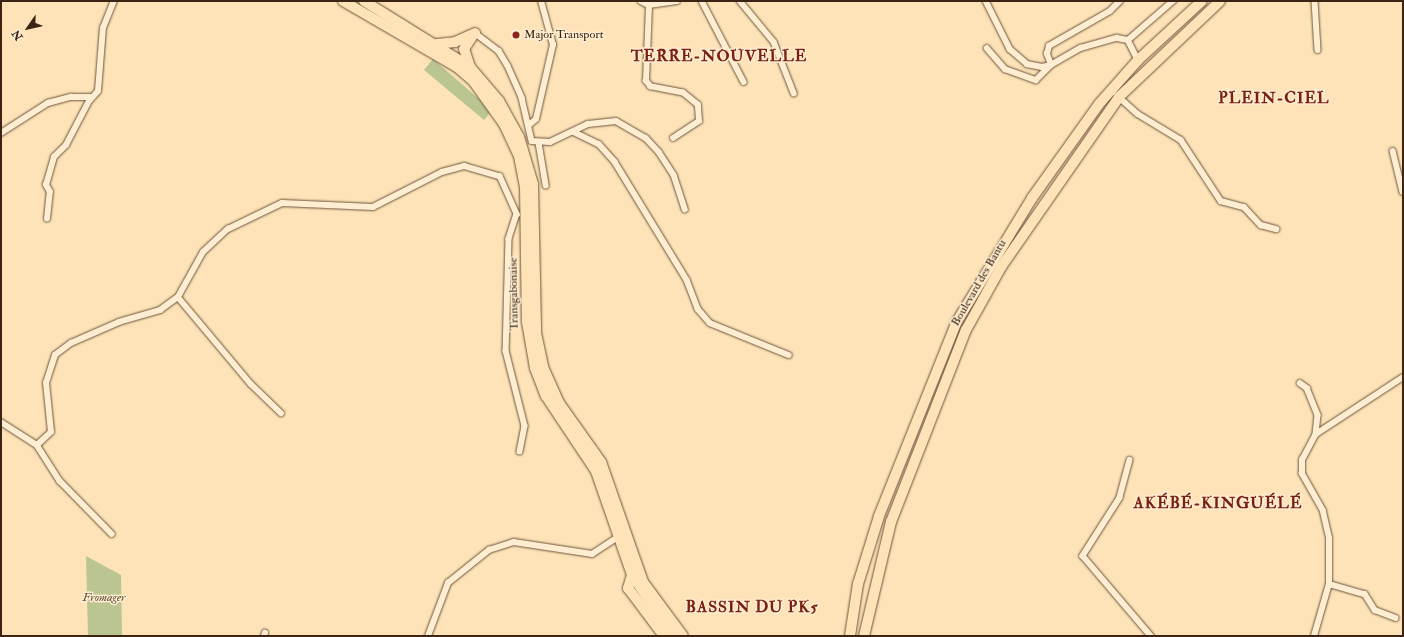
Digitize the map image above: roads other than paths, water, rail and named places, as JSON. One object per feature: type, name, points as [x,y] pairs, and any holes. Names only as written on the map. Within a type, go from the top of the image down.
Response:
[{"type":"highway","name":"Transgabonaise","points":[[343,1],[417,41],[474,82],[497,112],[519,156],[527,322],[530,354],[546,396],[592,463],[632,575],[673,636]]},
{"type":"highway","name":"Transgabonaise","points":[[364,1],[437,44],[470,67],[499,101],[524,149],[531,171],[534,205],[536,333],[547,379],[559,403],[601,462],[644,582],[683,636]]},
{"type":"highway","name":"Boulevard des Bantu","points":[[850,636],[858,584],[878,516],[956,323],[1032,198],[1099,104],[1138,60],[1202,1]]},
{"type":"highway","name":"Boulevard des Bantu","points":[[864,636],[891,522],[966,330],[1001,267],[1119,97],[1220,1]]},
{"type":"highway","points":[[437,44],[455,42],[475,33]]},
{"type":"highway","points":[[470,67],[464,49],[475,33]]},
{"type":"highway","points":[[632,575],[628,588],[664,636]]},
{"type":"street","points":[[47,219],[50,192],[46,185],[54,157],[66,145],[91,97],[100,85],[103,28],[114,1]]},
{"type":"street","points":[[529,125],[536,119],[553,45],[541,1]]},
{"type":"street","points":[[641,1],[649,5],[677,1]]},
{"type":"street","points":[[702,1],[744,82]]},
{"type":"street","points":[[740,1],[774,42],[794,93]]},
{"type":"street","points":[[986,1],[1017,58],[1042,67],[1051,65]]},
{"type":"street","points":[[1051,65],[1047,54],[1049,46],[1110,11],[1120,1]]},
{"type":"street","points":[[987,48],[1005,69],[1032,80],[1051,65],[1081,48],[1101,41],[1128,40],[1173,1]]},
{"type":"street","points":[[1315,1],[1318,50]]},
{"type":"street","points":[[649,5],[647,85],[683,94],[694,99],[700,111],[693,127],[673,138]]},
{"type":"street","points":[[475,33],[499,51],[508,66],[529,125],[532,141],[539,143],[574,132],[588,124],[610,119],[646,138],[674,175],[685,209]]},
{"type":"street","points":[[1128,40],[1138,60]]},
{"type":"street","points":[[1,133],[48,103],[72,97],[91,97]]},
{"type":"street","points":[[1119,97],[1138,114],[1181,140],[1221,201],[1244,207],[1261,225],[1276,229]]},
{"type":"street","points":[[574,132],[599,144],[615,162],[687,280],[702,315],[720,329],[789,355]]},
{"type":"street","points":[[539,143],[546,185]]},
{"type":"street","points":[[1393,151],[1403,192]]},
{"type":"street","points":[[37,445],[51,432],[46,383],[55,355],[71,343],[120,322],[160,310],[178,297],[215,238],[282,203],[306,201],[336,207],[373,206],[442,172],[464,166],[500,176],[522,214],[509,239],[506,350],[525,426],[520,452]]},
{"type":"street","points":[[178,297],[250,384],[281,413]]},
{"type":"street","points":[[1314,636],[1328,584],[1326,520],[1301,470],[1305,451],[1316,434],[1403,377]]},
{"type":"street","points":[[1300,383],[1307,388],[1318,415],[1316,434]]},
{"type":"street","points":[[1,422],[37,445],[60,482],[112,534]]},
{"type":"street","points":[[1130,460],[1120,498],[1083,556],[1151,636]]},
{"type":"street","points":[[428,636],[448,583],[484,552],[514,542],[592,554],[618,537]]},
{"type":"street","points":[[1328,584],[1365,594],[1374,610],[1396,618]]},
{"type":"place","name":"Major Transport","points":[[516,35]]},
{"type":"district","name":"TERRE-NOUVELLE","points":[[719,56]]},
{"type":"district","name":"PLEIN-CIEL","points":[[1274,98]]},
{"type":"district","name":"AKÉBÉ-KINGUÉLÉ","points":[[1218,503]]},
{"type":"district","name":"BASSIN DU PK5","points":[[752,607]]},
{"type":"park label","name":"Fromager","points":[[104,598]]}]
